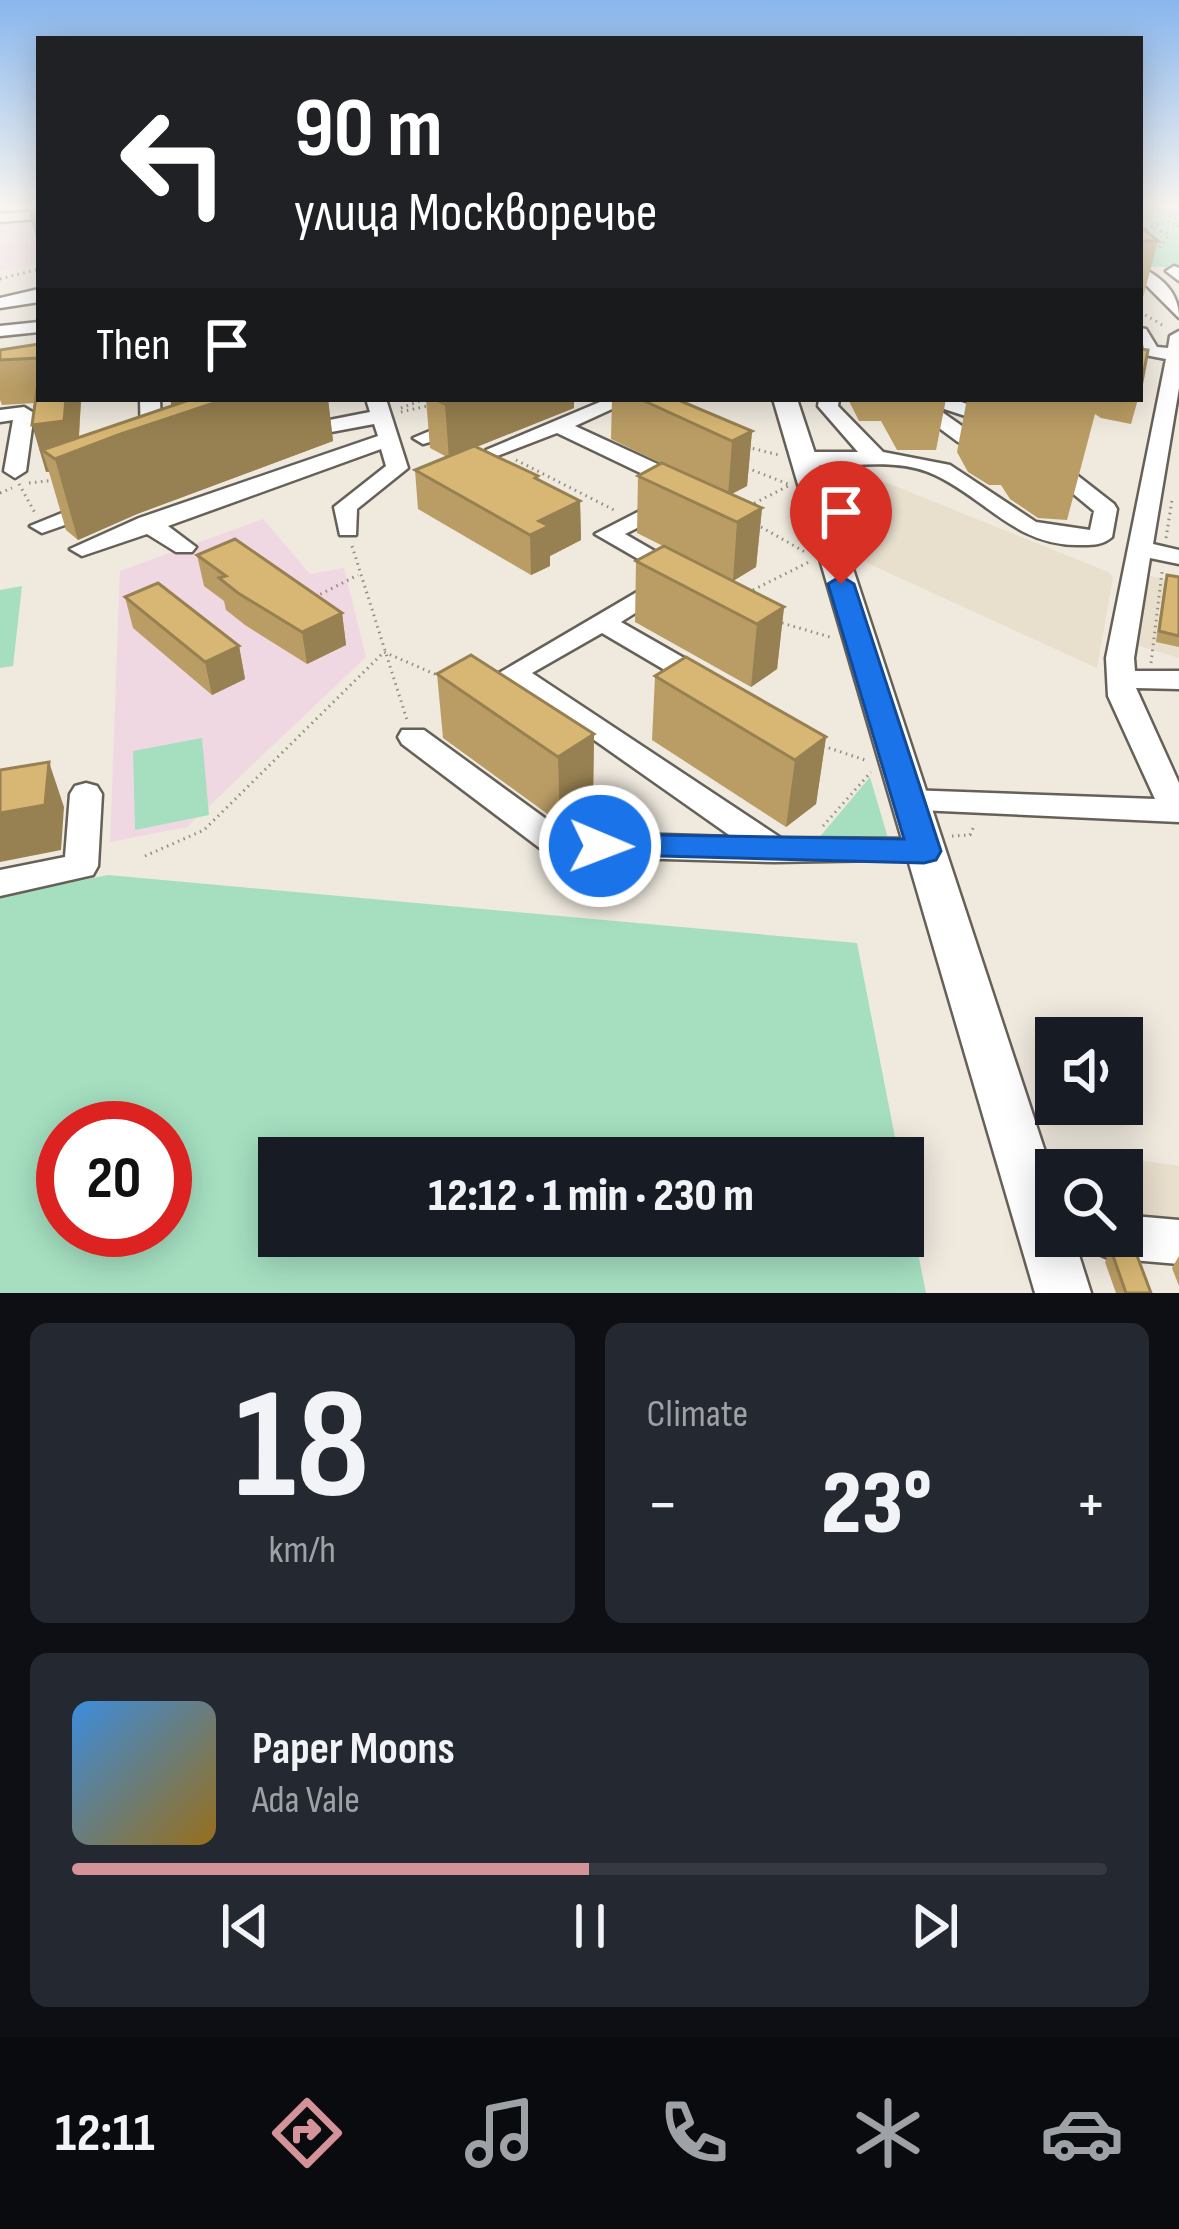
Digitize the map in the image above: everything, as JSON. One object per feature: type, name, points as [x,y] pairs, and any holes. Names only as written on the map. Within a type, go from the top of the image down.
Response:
[{"type":"main road","points":[[0,355],[36,346]]},
{"type":"main road","points":[[784,402],[791,457],[908,801],[947,843],[1035,1177]]},
{"type":"main road","points":[[1055,1257],[1063,1293]]},
{"type":"street","points":[[1143,274],[1179,314]]},
{"type":"street","points":[[1157,285],[1177,278]]},
{"type":"street","points":[[0,306],[28,306],[36,297]]},
{"type":"street","points":[[0,332],[36,326]]},
{"type":"street","points":[[908,801],[1178,811],[1134,727],[1120,658],[1157,551],[1166,347]]},
{"type":"street","points":[[150,402],[151,445],[170,443]]},
{"type":"street","points":[[423,439],[517,402]]},
{"type":"street","points":[[497,450],[558,426],[600,402]]},
{"type":"street","points":[[829,402],[837,421],[853,430],[877,458]]},
{"type":"street","points":[[914,402],[965,438],[1021,450],[1078,484],[1106,509],[1100,537]]},
{"type":"street","points":[[941,402],[996,420],[1035,402]]},
{"type":"street","points":[[0,416],[24,413],[9,484]]},
{"type":"street","points":[[286,434],[383,418]]},
{"type":"street","points":[[383,418],[397,468],[414,491]]},
{"type":"street","points":[[82,549],[383,418]]},
{"type":"street","points":[[558,426],[694,490]]},
{"type":"street","points":[[791,457],[877,458],[937,468],[982,493],[1004,517],[1034,532],[1100,537],[1157,551]]},
{"type":"street","points":[[348,530],[342,513],[345,507],[397,468]]},
{"type":"street","points":[[694,490],[607,534],[684,575],[513,673],[788,850]]},
{"type":"street","points":[[43,526],[109,501]]},
{"type":"street","points":[[147,524],[184,547]]},
{"type":"street","points":[[603,622],[732,698]]},
{"type":"street","points":[[1121,679],[1165,680]]},
{"type":"street","points":[[412,736],[557,844],[788,850],[947,843]]},
{"type":"street","points":[[0,883],[81,866],[86,794]]},
{"type":"street","points":[[1143,1239],[1179,1242]]},
{"type":"path","points":[[0,279],[36,270]]},
{"type":"path","points":[[1143,316],[1166,347]]},
{"type":"path","points":[[383,418],[418,402]]},
{"type":"path","points":[[383,418],[428,406]]},
{"type":"path","points":[[736,444],[791,457]]},
{"type":"path","points":[[497,450],[620,513],[626,524]]},
{"type":"path","points":[[694,490],[735,513],[790,485],[748,468]]},
{"type":"path","points":[[9,484],[72,478]]},
{"type":"path","points":[[1165,680],[1150,654],[1157,551],[1173,491]]},
{"type":"path","points":[[753,523],[808,554]]},
{"type":"path","points":[[348,530],[358,575],[412,736]]},
{"type":"path","points":[[752,591],[810,561]]},
{"type":"path","points":[[302,604],[358,575]]},
{"type":"path","points":[[772,619],[832,637]]},
{"type":"path","points":[[384,652],[415,669],[455,679]]},
{"type":"path","points":[[145,856],[204,830],[384,652]]},
{"type":"path","points":[[817,743],[868,761]]},
{"type":"path","points":[[788,850],[871,772]]},
{"type":"path","points":[[947,843],[981,822]]},
{"type":"shaded area","points":[[833,461],[1108,572],[1113,577],[1097,668],[863,561]]},
{"type":"shaded area","points":[[263,519],[310,574],[344,568],[366,657],[187,827],[110,842],[120,571]]},
{"type":"shaded area","points":[[1150,576],[1179,582],[1179,658],[1137,645]]},
{"type":"shaded area","points":[[1143,1161],[1179,1166],[1179,1239],[1143,1236]]},
{"type":"green space","points":[[22,586],[13,666],[0,668],[0,590]]},
{"type":"green space","points":[[202,738],[209,815],[135,830],[133,751]]},
{"type":"green space","points":[[870,777],[890,845],[813,845]]},
{"type":"green space","points":[[108,875],[857,943],[895,1137],[258,1137],[258,1257],[919,1257],[926,1293],[0,1293],[0,897]]},
{"type":"building","points":[[36,344],[36,358],[0,360],[0,350]]},
{"type":"building","points":[[36,397],[36,402],[66,402],[64,421],[32,425]]},
{"type":"building","points":[[183,402],[217,402],[55,459],[42,450]]},
{"type":"building","points":[[647,402],[683,402],[752,431],[732,441]]},
{"type":"building","points":[[474,446],[580,501],[539,521],[549,526],[530,535],[415,470]]},
{"type":"building","points":[[662,463],[762,508],[737,522],[638,476]]},
{"type":"building","points":[[235,539],[342,613],[302,632],[238,593],[219,578],[226,576],[197,555]]},
{"type":"building","points":[[664,546],[784,607],[757,624],[636,561]]},
{"type":"building","points":[[1167,575],[1179,577],[1179,636],[1159,631]]},
{"type":"building","points":[[158,583],[239,646],[205,662],[125,597]]},
{"type":"building","points":[[471,655],[594,734],[558,757],[437,674]]},
{"type":"building","points":[[686,657],[826,737],[795,760],[655,676]]},
{"type":"building","points":[[49,762],[45,805],[0,813],[0,770]]},
{"type":"building","points":[[1113,1257],[1138,1257],[1151,1293],[1126,1293]]},
{"type":"route","points":[[600,846],[924,851],[841,584]]}]
